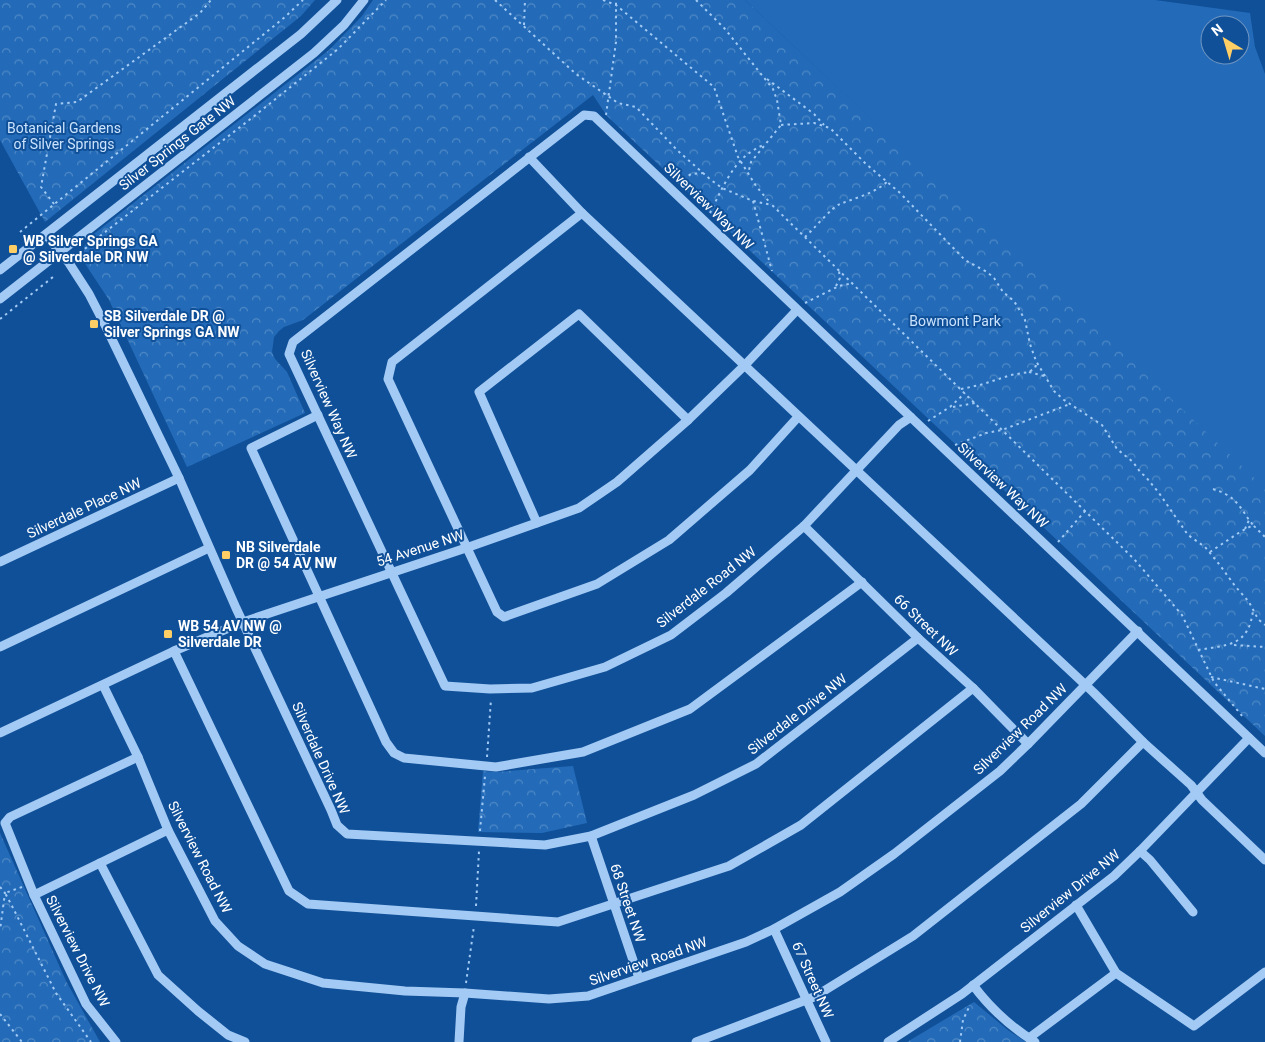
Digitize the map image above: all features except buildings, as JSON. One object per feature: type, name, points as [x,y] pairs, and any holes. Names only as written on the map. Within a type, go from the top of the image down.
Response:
[{"type":"street","name":"Silver Springs Gate NW","points":[[0,270],[301,34],[337,0]]},
{"type":"street","name":"Silver Springs Gate NW","points":[[0,299],[314,53],[344,25],[364,0]]},
{"type":"street","name":"Silverview Way NW","points":[[392,573],[289,354],[292,342],[584,115],[594,116],[1265,753]]},
{"type":"street","points":[[529,157],[582,212],[798,417],[858,470],[1143,742],[1191,785],[1196,793],[1265,860]]},
{"type":"street","points":[[582,212],[392,362],[388,379],[496,612],[504,617],[597,584],[669,540],[750,470],[798,417]]},
{"type":"street","name":"Silverdale Drive NW","points":[[46,235],[90,294],[179,478],[243,622],[327,801],[336,825],[347,834],[479,843],[545,845],[591,836],[694,795],[756,764],[918,638]]},
{"type":"street","name":"54 Avenue NW","points":[[0,733],[174,651],[243,622],[466,548],[579,508],[617,482],[688,420],[745,365],[796,309]]},
{"type":"street","points":[[536,523],[479,392],[579,314],[688,420]]},
{"type":"street","points":[[318,415],[251,448],[386,742],[394,753],[404,758],[496,767],[583,752],[690,709],[862,582]]},
{"type":"street","name":"Silverdale Road NW","points":[[392,573],[445,686],[490,689],[532,688],[605,667],[671,634],[726,593],[804,526],[900,425],[911,416]]},
{"type":"street","name":"Silverdale Place NW","points":[[0,562],[179,478]]},
{"type":"street","name":"66 Street NW","points":[[804,526],[918,638],[973,688],[1028,744]]},
{"type":"street","points":[[0,647],[210,548]]},
{"type":"street","name":"Silverview Road NW","points":[[103,685],[138,757],[168,830],[215,921],[238,946],[265,964],[323,983],[405,991],[465,993],[549,1000],[588,996],[746,942],[774,929],[840,892],[894,854],[1000,771],[1138,631]]},
{"type":"street","points":[[174,651],[289,891],[308,904],[558,922],[729,866],[801,825],[973,688]]},
{"type":"street","name":"Silverview Drive NW","points":[[888,1042],[909,1030],[973,985],[1114,876],[1140,852],[1249,738]]},
{"type":"street","points":[[696,1042],[806,1000],[913,936],[1081,804],[1143,742]]},
{"type":"street","points":[[34,895],[5,823],[10,817],[138,757]]},
{"type":"street","name":"Silverview Drive NW","points":[[116,1042],[86,1004],[34,895],[168,830]]},
{"type":"street","name":"68 Street NW","points":[[591,836],[639,978]]},
{"type":"street","points":[[1140,852],[1150,860],[1193,912]]},
{"type":"street","points":[[100,863],[158,975],[198,1011],[228,1034],[245,1042]]},
{"type":"street","points":[[1076,905],[1116,973],[1194,1026],[1265,972]]},
{"type":"street","name":"67 Street NW","points":[[774,929],[826,1042]]},
{"type":"street","points":[[973,985],[985,1002],[1032,1040],[1116,973]]},
{"type":"street","points":[[459,1042],[461,1007],[465,993]]},
{"type":"path","points":[[54,204],[42,187],[56,104],[77,102],[200,13],[211,0]]},
{"type":"path","points":[[20,232],[285,17],[303,0]]},
{"type":"path","points":[[80,253],[338,49],[386,0]]},
{"type":"path","points":[[495,0],[576,74],[618,103],[636,107],[678,151],[722,188],[754,201],[772,205]]},
{"type":"path","points":[[524,26],[525,0]]},
{"type":"path","points":[[603,0],[616,5],[714,87],[741,161],[756,186],[772,205],[1134,559],[1182,614],[1211,677],[1244,718]]},
{"type":"path","points":[[606,117],[616,42],[616,0]]},
{"type":"path","points":[[696,0],[725,28],[774,89],[781,125],[751,162],[748,174]]},
{"type":"path","points":[[764,76],[814,114],[825,126]]},
{"type":"path","points":[[781,125],[814,123],[830,128],[942,235],[965,260],[994,278],[1003,292],[1014,301],[1025,320],[1030,344],[1037,362],[1054,391],[1102,425],[1117,449],[1145,476],[1188,535],[1210,552],[1249,602],[1258,619],[1265,625]]},
{"type":"path","points":[[705,222],[722,188],[741,161],[747,154],[766,144]]},
{"type":"path","points":[[677,183],[691,174],[703,173]]},
{"type":"path","points":[[805,237],[838,204],[846,203],[887,182]]},
{"type":"path","points":[[754,201],[772,271]]},
{"type":"path","points":[[835,288],[840,278],[839,270]]},
{"type":"path","points":[[0,319],[54,277]]},
{"type":"path","points":[[796,309],[835,288],[853,283]]},
{"type":"path","points":[[1029,372],[1035,368],[1037,362]]},
{"type":"path","points":[[961,389],[1029,372],[1045,376]]},
{"type":"path","points":[[926,422],[950,407],[965,393]]},
{"type":"path","points":[[950,407],[975,403]]},
{"type":"path","points":[[952,446],[986,433],[1002,430],[1070,404]]},
{"type":"path","points":[[1213,489],[1227,493],[1265,537]]},
{"type":"path","points":[[1056,544],[1086,511]]},
{"type":"path","points":[[1245,529],[1249,520]]},
{"type":"path","points":[[1210,552],[1254,525]]},
{"type":"path","points":[[1198,650],[1224,647],[1236,643],[1252,624],[1253,610]]},
{"type":"path","points":[[1232,644],[1265,647]]},
{"type":"path","points":[[1211,677],[1265,689]]},
{"type":"path","points":[[479,843],[491,697],[490,689]]},
{"type":"path","points":[[5,892],[30,883]]},
{"type":"path","points":[[0,887],[5,892],[56,993],[91,1042]]},
{"type":"path","points":[[0,930],[5,892]]},
{"type":"path","points":[[960,1042],[963,1020],[970,1005]]},
{"type":"path","points":[[0,1014],[22,1042]]},
{"type":"green space","name":"Botanical Gardens of Silver Springs","points":[[0,0],[315,0],[301,16],[45,222],[0,140]]},
{"type":"green space","name":"Bowmont Park","points":[[373,0],[745,0],[1003,243],[1042,276],[1265,488],[1265,736],[607,116],[593,95],[303,320],[284,327],[279,331],[274,337],[272,352],[275,359],[287,372],[305,413],[187,467],[109,300],[84,262],[84,247],[90,237],[329,50],[362,16]]},
{"type":"green space","points":[[745,0],[1155,0],[1250,13],[1255,47],[1265,74],[1265,492]]},
{"type":"green space","points":[[573,766],[587,823],[542,833],[478,832],[483,771],[496,772]]},
{"type":"green space","points":[[0,833],[66,981],[100,1042],[0,1042]]},
{"type":"green space","points":[[974,1002],[1009,1031],[1026,1042],[907,1042]]},
{"type":"place","name":"WB Silver Springs GA @ Silverdale DR NW","points":[[13,249]]},
{"type":"place","name":"SB Silverdale DR @ Silver Springs GA NW","points":[[94,324]]},
{"type":"place","name":"NB Silverdale DR @ 54 AV NW","points":[[226,555]]},
{"type":"place","name":"WB 54 AV NW @ Silverdale DR","points":[[168,634]]}]
